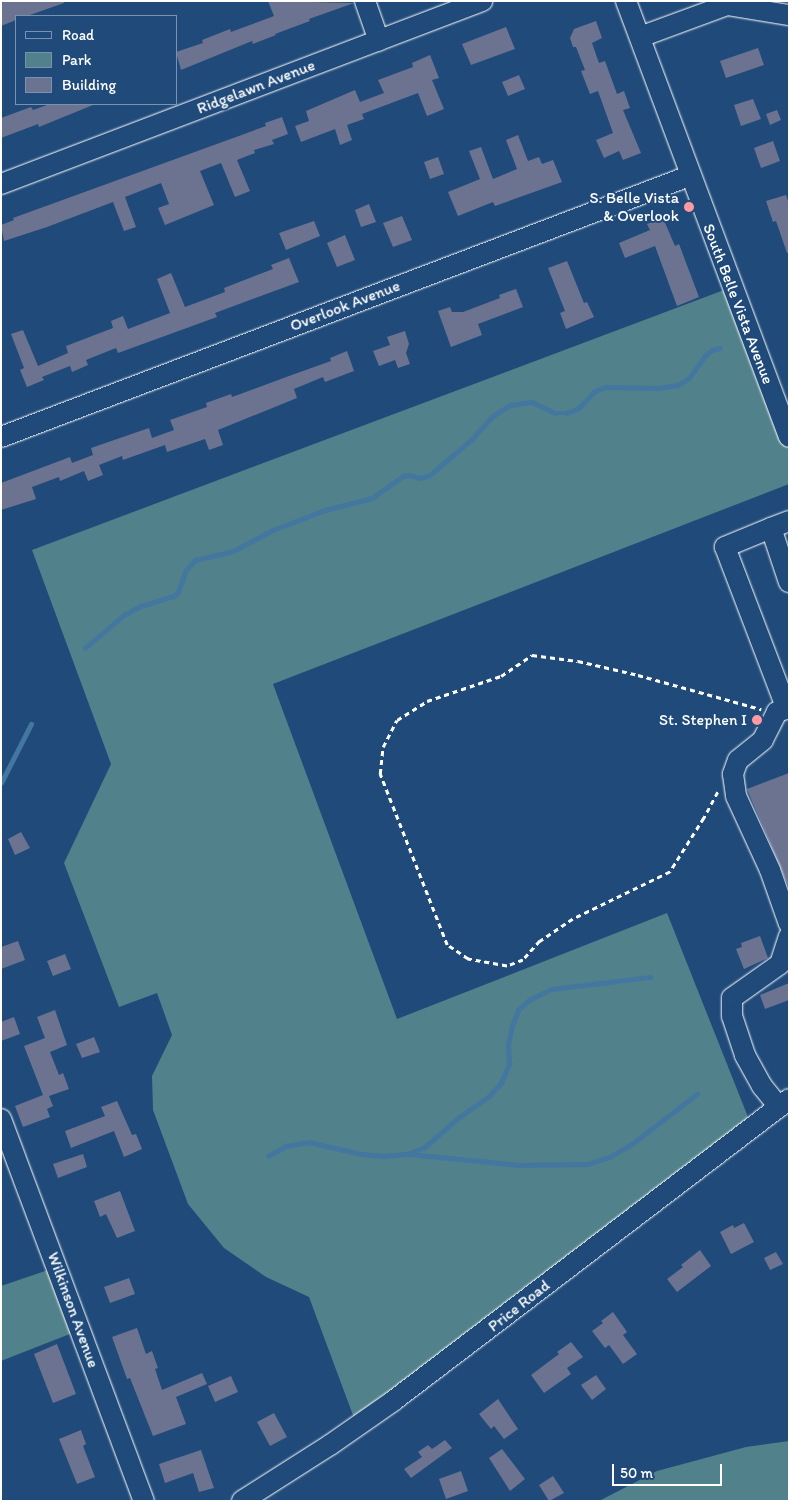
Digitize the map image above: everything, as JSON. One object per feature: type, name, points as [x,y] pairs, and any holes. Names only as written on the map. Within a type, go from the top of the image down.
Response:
[{"type":"street","points":[[365,1],[380,41]]},
{"type":"street","name":"Ridgelawn Avenue","points":[[1,184],[482,1]]},
{"type":"street","name":"South Belle Vista Avenue","points":[[626,1],[789,437]]},
{"type":"street","points":[[640,37],[728,3],[789,14]]},
{"type":"street","name":"Overlook Avenue","points":[[3,430],[690,176]]},
{"type":"street","points":[[789,582],[780,525],[725,547],[788,708],[777,712],[763,740],[738,760],[733,774],[736,796],[766,862],[789,924]]},
{"type":"street","points":[[784,1103],[762,1086],[745,1055],[732,1016],[732,998],[780,964],[789,936]]},
{"type":"street","name":"Price Road","points":[[242,1501],[330,1445],[393,1401],[784,1103]]},
{"type":"street","name":"Wilkinson Avenue","points":[[1,1119],[144,1501]]},
{"type":"path","points":[[733,774],[725,780],[670,872],[573,919],[540,941],[523,960],[507,966],[468,959],[447,945],[380,774],[383,747],[397,720],[427,701],[501,676],[532,655],[578,661],[699,690],[761,708],[772,725]]},
{"type":"green space","points":[[732,287],[789,437],[789,484],[273,684],[397,1019],[667,913],[752,1127],[357,1426],[309,1297],[266,1277],[224,1248],[188,1204],[153,1110],[152,1076],[172,1035],[157,993],[119,1007],[64,863],[111,764],[32,550]]},
{"type":"green space","points":[[57,1267],[80,1330],[1,1361],[1,1286]]},
{"type":"green space","points":[[789,1441],[789,1501],[599,1501],[657,1471],[746,1447]]},
{"type":"building","points":[[6,1],[64,1],[64,3],[30,15],[15,15],[15,20],[1,26],[1,3]]},
{"type":"building","points":[[268,1],[354,3],[309,19],[310,21],[253,44],[252,41],[181,70],[178,51],[203,43],[202,40],[230,29],[231,32],[274,16]]},
{"type":"building","points":[[596,21],[602,38],[592,43],[599,63],[605,61],[617,94],[624,91],[630,108],[623,110],[641,153],[623,160],[619,151],[604,158],[596,140],[613,133],[598,91],[590,94],[581,71],[585,70],[576,47],[573,47],[570,38],[574,29]]},
{"type":"building","points":[[506,27],[515,49],[471,65],[462,44]]},
{"type":"building","points":[[758,48],[764,65],[726,78],[720,61]]},
{"type":"building","points":[[430,55],[439,78],[432,80],[444,109],[427,116],[418,93],[362,114],[364,119],[347,125],[352,140],[340,145],[335,129],[301,142],[295,126],[309,121],[306,111],[355,90],[360,102],[384,93],[378,80],[413,67],[412,63]]},
{"type":"building","points":[[519,75],[525,89],[508,96],[502,82]]},
{"type":"building","points":[[753,99],[761,119],[741,126],[734,105]]},
{"type":"building","points":[[47,105],[93,105],[39,127],[38,124],[1,138],[1,118],[31,107],[33,110]]},
{"type":"building","points":[[777,110],[781,120],[770,125],[766,114]]},
{"type":"building","points":[[282,117],[288,134],[272,140],[274,144],[254,150],[255,153],[237,160],[250,191],[235,197],[221,163],[200,171],[214,205],[165,225],[158,208],[169,204],[161,183],[125,197],[136,227],[124,231],[113,202],[4,241],[1,225],[14,220],[13,218],[266,126],[265,123]]},
{"type":"building","points":[[518,135],[528,161],[539,157],[542,164],[553,160],[562,182],[495,206],[493,202],[458,216],[448,192],[480,179],[469,151],[481,147],[493,179],[517,169],[506,140]]},
{"type":"building","points":[[773,141],[780,161],[761,168],[754,148]]},
{"type":"building","points":[[438,157],[444,174],[430,179],[424,162]]},
{"type":"building","points":[[786,195],[789,204],[789,253],[787,253],[776,221],[773,222],[766,201]]},
{"type":"building","points":[[369,204],[376,222],[361,227],[355,210]]},
{"type":"building","points":[[402,216],[412,240],[393,247],[383,223]]},
{"type":"building","points":[[663,218],[675,246],[679,244],[699,297],[677,306],[655,246],[625,258],[619,243],[650,230],[647,224]]},
{"type":"building","points":[[314,221],[320,236],[286,250],[279,233]]},
{"type":"building","points":[[345,235],[355,260],[337,267],[327,243]]},
{"type":"building","points":[[289,258],[299,282],[215,313],[217,317],[118,353],[116,348],[86,360],[88,365],[72,372],[70,366],[42,377],[44,380],[27,387],[20,370],[24,368],[11,334],[23,330],[38,366],[68,353],[66,346],[113,328],[111,321],[123,316],[128,329],[170,313],[157,279],[171,273],[185,307],[225,292],[224,288],[273,269],[271,265]]},
{"type":"building","points":[[567,261],[584,303],[587,302],[594,317],[566,329],[560,313],[565,311],[548,268]]},
{"type":"building","points":[[516,289],[523,307],[478,324],[482,335],[451,347],[438,311],[450,307],[452,312],[463,312],[500,298],[499,295]]},
{"type":"building","points":[[405,331],[409,344],[406,353],[410,364],[398,368],[395,360],[379,366],[373,351],[390,345],[387,337]]},
{"type":"building","points":[[347,351],[354,371],[325,382],[323,377],[294,389],[297,398],[218,430],[223,445],[209,450],[205,439],[167,452],[165,445],[123,460],[122,456],[99,465],[103,475],[88,481],[84,471],[60,481],[59,477],[32,487],[36,499],[1,510],[1,483],[70,457],[72,463],[93,455],[91,448],[149,428],[152,438],[174,430],[170,420],[207,407],[206,403],[231,394],[232,397],[331,361],[330,358]]},
{"type":"building","points":[[789,773],[789,888],[747,789]]},
{"type":"building","points":[[21,832],[30,848],[15,855],[8,839]]},
{"type":"building","points":[[760,936],[768,958],[744,969],[736,949],[742,947],[741,943]]},
{"type":"building","points":[[18,941],[25,960],[1,969],[1,947]]},
{"type":"building","points":[[65,954],[71,969],[53,976],[47,961]]},
{"type":"building","points":[[789,983],[789,1000],[765,1009],[760,995]]},
{"type":"building","points":[[55,1010],[67,1045],[50,1052],[59,1075],[63,1073],[69,1089],[49,1096],[53,1106],[47,1109],[50,1117],[23,1127],[15,1106],[43,1095],[24,1046],[45,1038],[37,1017]]},
{"type":"building","points":[[14,1017],[20,1034],[1,1041],[1,1022]]},
{"type":"building","points":[[94,1037],[100,1052],[82,1058],[76,1044]]},
{"type":"building","points":[[117,1101],[132,1135],[136,1134],[142,1149],[124,1157],[114,1131],[71,1148],[65,1131],[105,1116],[101,1107]]},
{"type":"building","points":[[83,1154],[87,1167],[58,1178],[53,1164]]},
{"type":"building","points":[[120,1191],[135,1231],[117,1238],[106,1214],[100,1217],[94,1201]]},
{"type":"building","points":[[744,1223],[754,1242],[731,1254],[720,1232],[733,1225],[734,1228]]},
{"type":"building","points":[[700,1250],[711,1266],[677,1292],[667,1279],[683,1267],[681,1265]]},
{"type":"building","points":[[776,1252],[783,1264],[770,1270],[764,1258]]},
{"type":"building","points":[[129,1278],[135,1294],[110,1303],[104,1287]]},
{"type":"building","points":[[613,1312],[627,1332],[623,1335],[637,1354],[623,1364],[609,1345],[605,1348],[592,1331]]},
{"type":"building","points":[[137,1328],[146,1354],[152,1351],[158,1368],[155,1369],[162,1390],[202,1373],[207,1384],[176,1397],[186,1424],[153,1436],[130,1378],[127,1379],[112,1337]]},
{"type":"building","points":[[571,1342],[583,1357],[567,1368],[571,1374],[544,1393],[531,1375],[559,1354],[557,1352]]},
{"type":"building","points":[[57,1344],[76,1394],[53,1403],[34,1354]]},
{"type":"building","points":[[596,1375],[606,1389],[592,1400],[581,1385]]},
{"type":"building","points":[[231,1376],[238,1392],[215,1402],[208,1386]]},
{"type":"building","points":[[498,1399],[518,1429],[504,1439],[494,1426],[491,1429],[479,1414]]},
{"type":"building","points":[[274,1413],[287,1437],[270,1446],[257,1422]]},
{"type":"building","points":[[81,1430],[86,1444],[83,1446],[95,1477],[77,1484],[59,1439]]},
{"type":"building","points":[[445,1440],[452,1448],[411,1478],[404,1469],[422,1457],[418,1452],[428,1445],[432,1449]]},
{"type":"building","points":[[502,1449],[525,1479],[510,1491],[489,1458]]},
{"type":"building","points":[[201,1450],[214,1488],[199,1492],[193,1473],[165,1483],[159,1464]]},
{"type":"building","points":[[461,1471],[468,1491],[446,1499],[439,1479]]},
{"type":"building","points":[[553,1476],[564,1493],[549,1501],[539,1485]]},
{"type":"waterway","points":[[85,648],[124,615],[141,606],[174,596],[178,592],[186,570],[195,560],[233,551],[273,530],[325,510],[372,498],[404,476],[409,475],[421,478],[430,475],[472,439],[493,416],[510,405],[532,402],[556,413],[567,413],[579,408],[595,391],[606,387],[658,388],[678,385],[689,378],[705,356],[712,350],[720,348]]},
{"type":"waterway","points":[[1,783],[31,724]]},
{"type":"waterway","points":[[268,1156],[286,1146],[308,1142],[362,1154],[384,1156],[408,1154],[425,1147],[458,1118],[489,1096],[501,1083],[509,1064],[508,1045],[512,1026],[518,1010],[529,1000],[552,989],[650,977]]},
{"type":"waterway","points":[[409,1154],[520,1165],[588,1164],[610,1157],[632,1144],[697,1094]]},
{"type":"place","name":"S. Belle Vista & Overlook","points":[[689,207]]},
{"type":"place","name":"St. Stephen I","points":[[757,720]]}]
